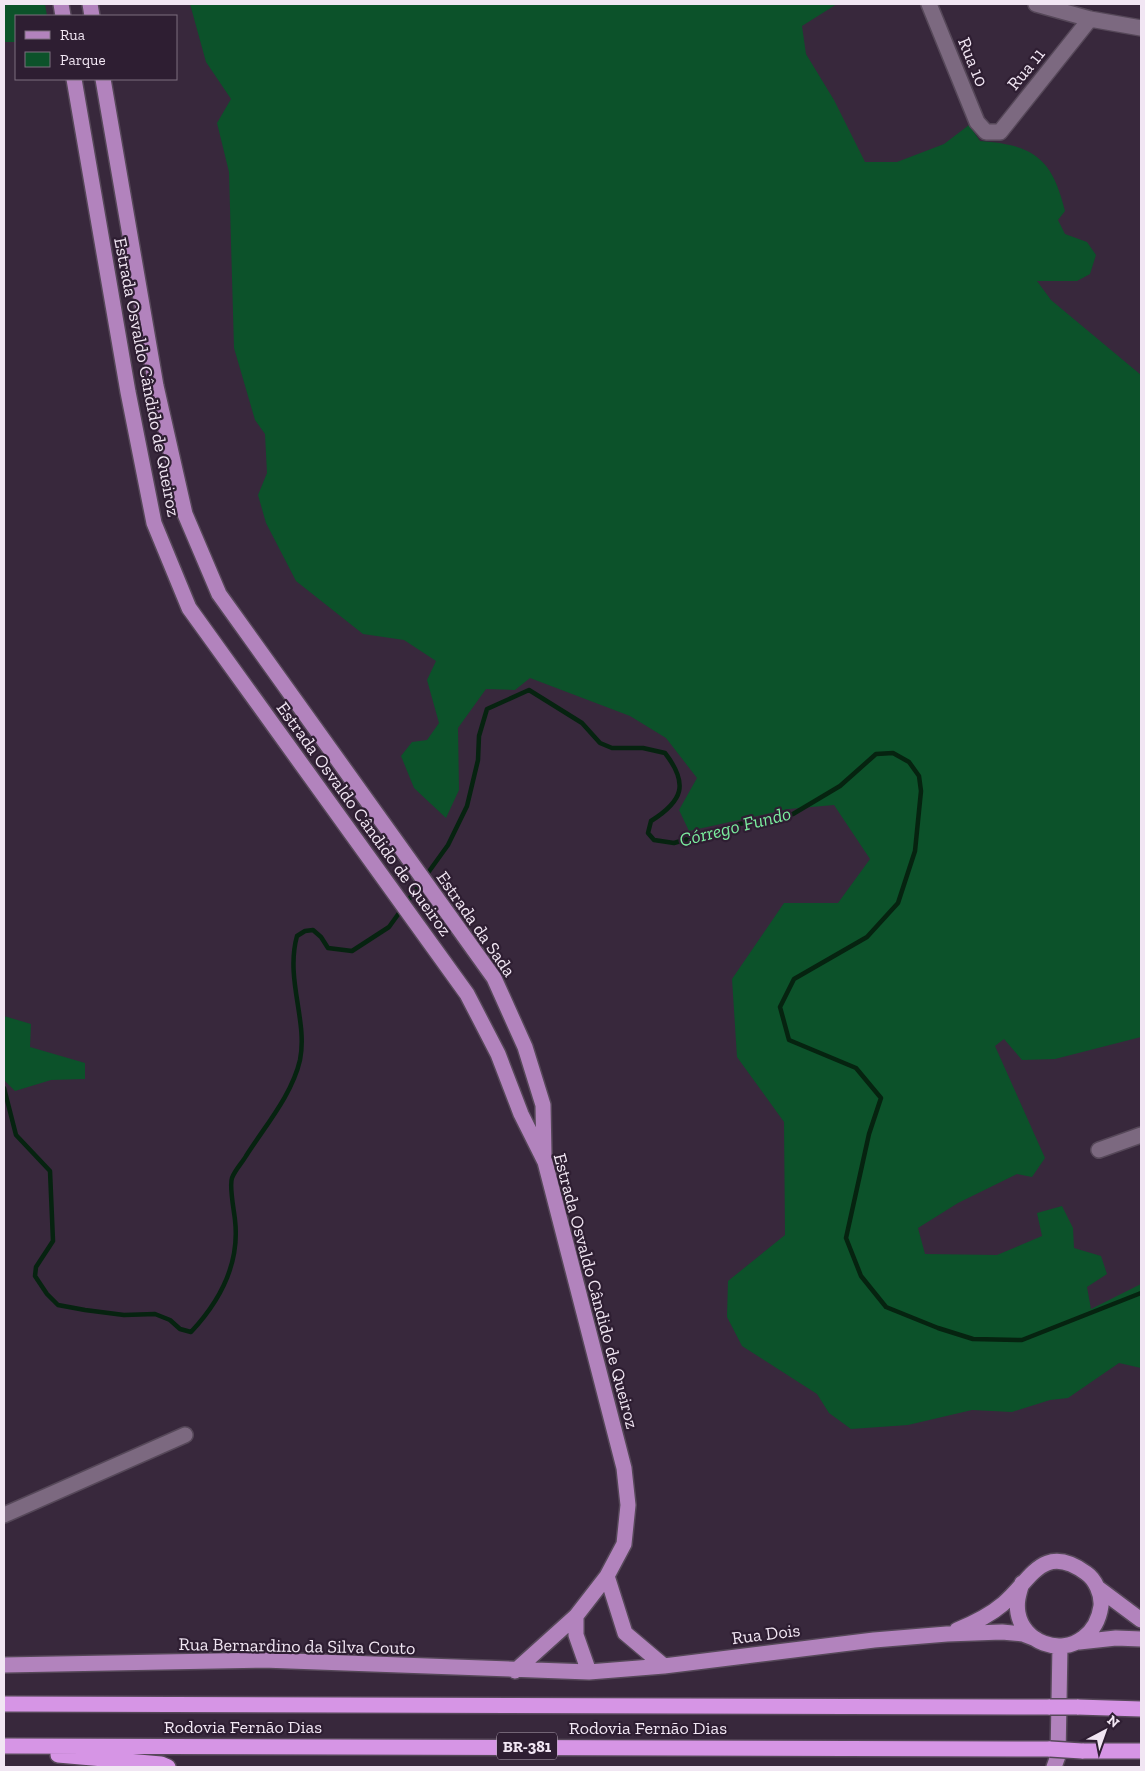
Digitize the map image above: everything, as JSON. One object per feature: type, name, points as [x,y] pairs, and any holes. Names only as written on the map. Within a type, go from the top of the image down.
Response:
[{"type":"highway","name":"Rodovia Fernão Dias","points":[[4,1704],[1077,1707],[1141,1709]]},
{"type":"highway","name":"Rodovia Fernão Dias","points":[[4,1746],[1056,1760],[1082,1751],[1141,1751]]},
{"type":"highway","points":[[4,1750],[161,1764],[168,1767]]},
{"type":"main road","name":"Estrada Osvaldo Cândido de Queiroz","points":[[74,80],[128,392],[154,523],[189,608],[467,994],[498,1054],[521,1114],[544,1162],[624,1468],[628,1505],[624,1544],[607,1576],[576,1616],[515,1671]]},
{"type":"main road","name":"Estrada Osvaldo Cândido de Queiroz","points":[[103,80],[156,386],[185,514],[219,594],[405,856]]},
{"type":"main road","name":"Estrada da Sada","points":[[405,856],[494,978],[524,1047],[543,1105],[544,1162]]},
{"type":"main road","points":[[1141,1620],[1098,1588],[1089,1575],[1076,1566],[1061,1562],[1046,1564],[1032,1571],[1022,1583],[1017,1598],[1018,1614],[1024,1628],[1036,1639],[1047,1645],[1060,1646],[1116,1638],[1141,1639]]},
{"type":"main road","points":[[607,1576],[624,1633],[664,1666]]},
{"type":"main road","name":"Rua Dois","points":[[947,1634],[983,1620],[1005,1603],[1022,1583]]},
{"type":"main road","points":[[1078,1642],[1090,1633],[1098,1619],[1101,1604],[1098,1588]]},
{"type":"main road","points":[[576,1616],[576,1635],[590,1672]]},
{"type":"main road","name":"Rua Dois","points":[[590,1672],[664,1666],[874,1640],[947,1634],[1002,1632],[1023,1634],[1036,1639]]},
{"type":"main road","points":[[1056,1760],[1060,1646]]},
{"type":"main road","name":"Rua Bernardino da Silva Couto","points":[[4,1665],[263,1660],[515,1671],[590,1672]]},
{"type":"street","name":"Rua 10","points":[[929,4],[977,122],[986,132]]},
{"type":"street","points":[[1036,4],[1140,31]]},
{"type":"street","name":"Rua 11","points":[[986,132],[1000,132],[1090,19]]},
{"type":"street","points":[[1099,1150],[1141,1135]]},
{"type":"street","points":[[4,1515],[185,1435]]},
{"type":"green space","points":[[4,4],[45,4],[47,15],[15,15],[15,42],[4,42]]},
{"type":"green space","points":[[190,4],[837,4],[802,26],[806,54],[834,100],[865,162],[897,162],[944,144],[969,125],[980,141],[1014,146],[1027,151],[1047,167],[1054,178],[1065,211],[1058,220],[1065,234],[1087,242],[1096,255],[1090,274],[1077,281],[1037,281],[1051,300],[1141,375],[1141,1037],[1055,1059],[1022,1060],[1004,1039],[995,1046],[1045,1158],[1032,1177],[1017,1174],[958,1203],[918,1228],[925,1254],[997,1255],[1042,1236],[1037,1213],[1062,1206],[1073,1228],[1074,1248],[1101,1256],[1107,1274],[1087,1287],[1091,1309],[1141,1284],[1141,1368],[1119,1363],[1068,1398],[1050,1400],[1012,1412],[972,1410],[908,1425],[851,1429],[829,1413],[817,1394],[742,1346],[727,1317],[728,1281],[785,1235],[784,1122],[737,1057],[732,979],[784,903],[838,903],[870,859],[834,805],[789,809],[689,831],[679,810],[697,778],[666,738],[630,716],[530,678],[515,690],[486,689],[458,728],[459,790],[446,818],[414,788],[401,756],[412,742],[427,740],[439,723],[427,680],[436,661],[404,640],[363,634],[296,581],[266,523],[258,495],[267,473],[265,434],[255,420],[234,348],[229,172],[217,123],[231,99],[206,62]]},
{"type":"green space","points":[[4,1016],[31,1024],[30,1047],[85,1063],[85,1079],[51,1080],[15,1091],[4,1080]]},
{"type":"waterway","name":"Córrego Fundo","points":[[4,1088],[16,1135],[50,1171],[53,1241],[36,1267],[35,1276],[47,1294],[58,1305],[124,1315],[155,1314],[170,1320],[180,1329],[191,1332],[219,1294],[231,1266],[236,1236],[231,1192],[232,1178],[291,1086],[300,1060],[302,1045],[294,968],[297,936],[305,931],[313,930],[321,937],[328,948],[352,951],[389,927],[448,845],[467,806],[478,760],[479,736],[487,709],[529,690],[582,723],[600,743],[612,748],[643,748],[665,753],[677,774],[680,783],[679,791],[676,799],[670,806],[651,821],[648,833],[654,840],[674,843],[739,824],[793,814],[840,786],[876,754],[893,753],[909,762],[919,776],[921,791],[915,851],[898,903],[867,937],[794,979],[780,1007],[789,1040],[856,1068],[881,1098],[869,1134],[846,1238],[861,1276],[886,1307],[938,1328],[973,1339],[1022,1340],[1141,1293]]}]
